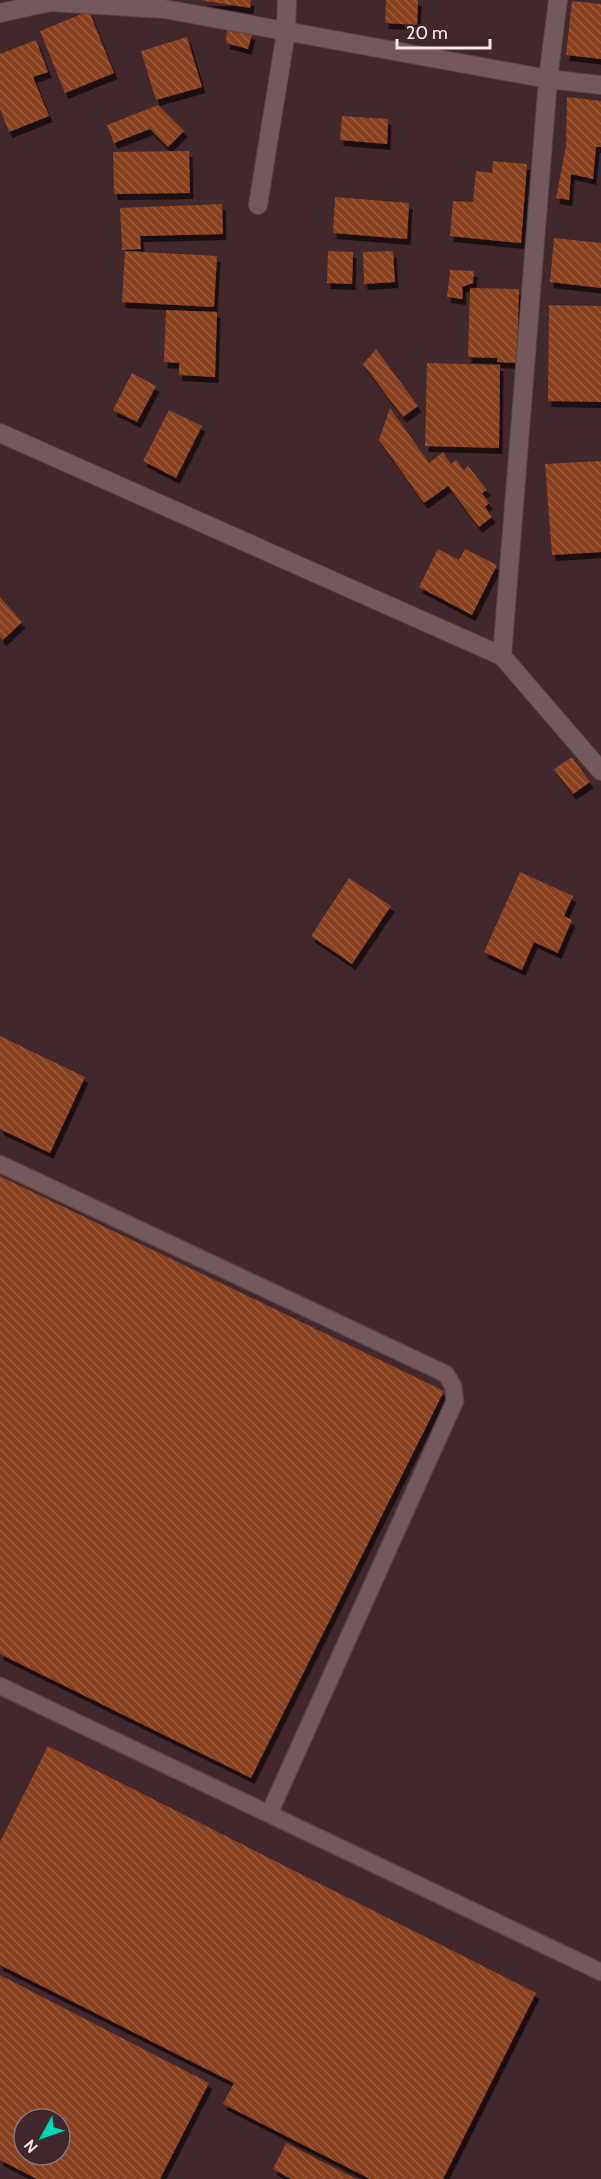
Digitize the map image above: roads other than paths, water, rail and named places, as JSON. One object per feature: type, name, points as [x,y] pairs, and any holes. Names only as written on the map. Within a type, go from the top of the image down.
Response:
[{"type":"street","points":[[258,205],[286,32],[287,0]]},
{"type":"street","points":[[502,656],[548,79],[558,0]]},
{"type":"street","points":[[0,13],[51,2],[164,9],[548,79],[601,85]]},
{"type":"street","points":[[0,433],[502,656],[601,771]]},
{"type":"lane","points":[[0,1164],[446,1374],[453,1386],[455,1401],[269,1814]]},
{"type":"lane","points":[[0,1686],[601,1972]]}]
